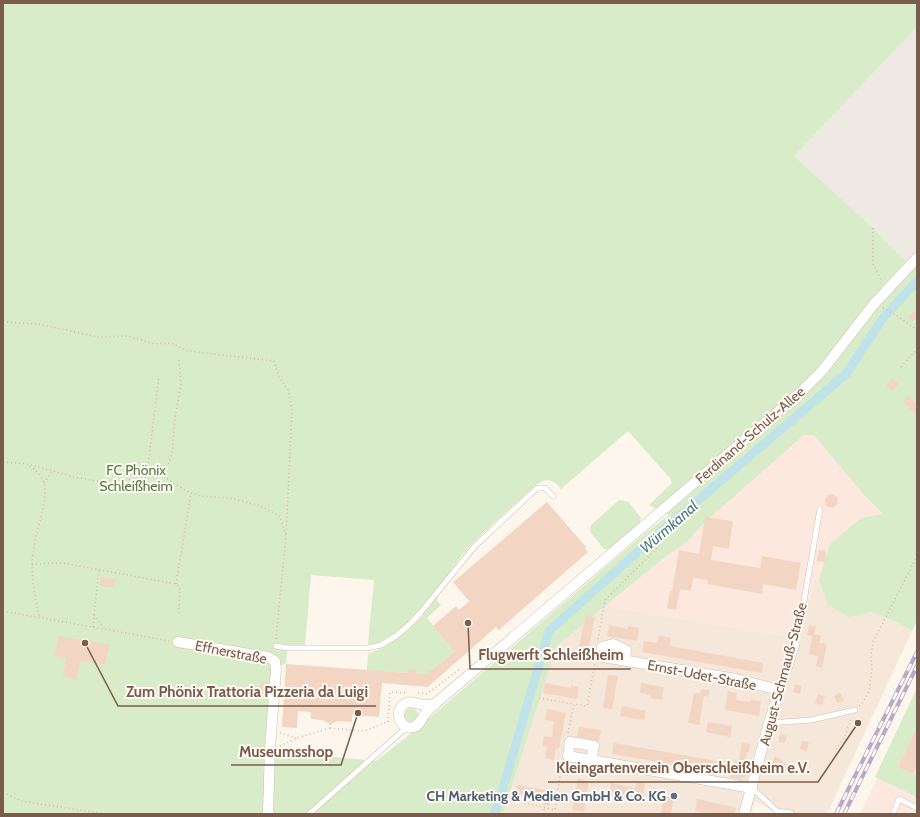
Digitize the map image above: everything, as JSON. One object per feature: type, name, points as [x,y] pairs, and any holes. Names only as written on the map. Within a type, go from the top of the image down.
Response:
[{"type":"street","name":"Ferdinand-Schulz-Allee","points":[[407,727],[414,727],[421,722],[423,716],[436,703],[801,392],[822,371],[886,291],[917,258]]},
{"type":"street","name":"Effnerstraße","points":[[178,642],[268,657],[275,661],[276,670],[270,748],[268,814]]},
{"type":"street","name":"August-Schmauß-Straße","points":[[744,814],[779,690],[794,645]]},
{"type":"street","name":"Ernst-Udet-Straße","points":[[625,660],[736,679],[779,690]]},
{"type":"street","points":[[407,727],[401,723],[398,717],[399,710],[402,705],[408,702],[426,706],[436,703]]},
{"type":"street","points":[[592,760],[752,788]]},
{"type":"lane","points":[[276,646],[288,648],[367,648],[381,645],[396,636],[409,625],[475,546],[537,488],[545,488],[553,496]]},
{"type":"lane","name":"August-Schmauß-Straße","points":[[794,645],[801,618],[820,509]]},
{"type":"lane","points":[[770,723],[811,720],[855,710]]},
{"type":"lane","points":[[308,814],[407,727]]},
{"type":"lane","points":[[752,788],[777,812],[791,813]]},
{"type":"lane","points":[[893,814],[899,799],[917,808]]},
{"type":"path","points":[[873,228],[873,264],[886,291]]},
{"type":"path","points":[[884,309],[896,315],[917,330]]},
{"type":"path","points":[[3,322],[38,324],[98,337],[128,336],[154,344],[171,343],[188,351],[274,361],[280,377],[288,390],[292,410],[286,536],[276,646]]},
{"type":"path","points":[[901,367],[917,349]]},
{"type":"path","points":[[3,462],[28,464],[54,470],[74,477],[96,481],[125,480],[162,475],[168,465],[172,453],[175,417],[181,385],[179,360]]},
{"type":"path","points":[[154,477],[148,472],[148,464],[159,376]]},
{"type":"path","points":[[28,464],[38,473],[44,483]]},
{"type":"path","points":[[39,617],[33,588],[32,552],[42,514],[44,483],[54,470]]},
{"type":"path","points":[[162,475],[176,485],[200,496],[229,498],[258,504],[280,516],[286,536]]},
{"type":"path","points":[[176,584],[191,492]]},
{"type":"path","points":[[598,641],[605,600],[659,546],[644,526]]},
{"type":"path","points":[[836,749],[845,736],[855,710],[863,702],[869,691],[872,669],[871,655],[873,642],[917,556]]},
{"type":"path","points":[[32,565],[63,563],[176,584],[180,588],[179,613]]},
{"type":"path","points":[[93,627],[99,569]]},
{"type":"path","points":[[3,611],[178,642]]},
{"type":"path","points":[[94,615],[105,629]]},
{"type":"path","points":[[539,698],[587,706],[596,656]]},
{"type":"path","points":[[388,722],[390,692],[427,694],[464,667]]},
{"type":"path","points":[[568,733],[574,704]]},
{"type":"path","points":[[270,748],[330,728],[364,731],[398,717]]},
{"type":"path","points":[[272,731],[297,738]]},
{"type":"path","points":[[513,800],[555,810],[563,755]]},
{"type":"path","points":[[3,794],[7,794],[21,801],[106,814]]},
{"type":"path","points":[[543,814],[544,808]]},
{"type":"shaded area","points":[[917,27],[917,264],[913,269],[865,221],[794,156]]},
{"type":"shaded area","points":[[814,434],[864,495],[884,515],[830,544],[819,579],[814,580],[799,639],[606,606],[665,557],[686,543],[703,524],[804,435]]},
{"type":"shaded area","points":[[819,579],[827,604],[847,616],[871,612],[897,622],[912,631],[827,814],[779,814],[755,801],[751,814],[503,814],[557,646],[606,606],[799,639],[814,580]]},
{"type":"shaded area","points":[[917,695],[917,814],[860,814]]},
{"type":"green space","name":"FC Phönix Schleißheim","points":[[3,3],[917,3],[917,27],[794,156],[873,228],[913,269],[917,264],[917,621],[912,631],[897,622],[871,612],[848,617],[827,604],[819,579],[830,544],[861,518],[883,514],[864,495],[814,435],[804,435],[703,524],[686,543],[665,557],[557,646],[503,814],[3,814]],"holes":[[[628,431],[670,478],[672,483],[649,505],[669,515],[644,534],[419,727],[376,761],[268,750],[273,667],[286,664],[288,645],[305,645],[311,575],[374,580],[369,645],[384,640],[399,632],[412,620],[437,590],[471,544],[531,489],[546,480],[550,480],[561,489]]]},
{"type":"green space","points":[[619,500],[629,502],[641,518],[640,523],[609,550],[604,549],[590,532],[591,525]]},
{"type":"green space","points":[[438,596],[437,601],[441,605],[427,618],[455,651],[426,674],[416,673],[416,670],[409,670],[408,673],[367,670],[368,654],[383,647],[402,635],[421,617]]},
{"type":"green space","points":[[917,688],[917,728],[898,767],[917,776],[917,797],[875,777]]},
{"type":"green space","points":[[411,708],[416,710],[418,715],[416,720],[411,722],[406,720],[404,715],[406,710]]},
{"type":"building","points":[[917,309],[917,318],[913,322],[908,317]]},
{"type":"building","points":[[893,378],[899,384],[892,391],[886,385]]},
{"type":"building","points":[[908,396],[917,404],[917,415],[903,402]]},
{"type":"building","points":[[830,494],[837,497],[838,504],[833,508],[826,506],[825,499]]},
{"type":"building","points":[[547,502],[586,547],[585,548],[588,552],[499,630],[496,627],[428,687],[382,683],[379,717],[352,715],[352,722],[339,721],[330,724],[322,720],[311,719],[311,712],[298,711],[297,728],[282,727],[286,664],[408,673],[408,670],[416,670],[416,673],[426,674],[455,651],[433,626],[456,606],[459,610],[469,601],[453,582]]},
{"type":"building","points":[[705,517],[733,521],[729,549],[713,546],[711,560],[760,568],[762,556],[801,563],[796,590],[763,584],[762,594],[707,584],[708,580],[693,578],[691,591],[680,589],[676,610],[667,608],[670,591],[672,591],[679,550],[699,554]]},
{"type":"building","points":[[819,550],[826,551],[825,562],[817,561]]},
{"type":"building","points":[[101,577],[115,579],[114,588],[100,586]]},
{"type":"building","points":[[586,615],[595,617],[589,647],[579,646]]},
{"type":"building","points":[[609,625],[628,629],[628,626],[639,628],[637,641],[607,636]]},
{"type":"building","points":[[809,625],[816,626],[814,634],[821,636],[819,643],[827,644],[822,668],[816,666],[818,656],[809,654],[812,636],[807,635]]},
{"type":"building","points":[[58,636],[109,644],[105,665],[80,661],[77,680],[63,677],[66,658],[55,656]]},
{"type":"building","points":[[659,636],[671,638],[669,645],[675,647],[763,663],[762,673],[642,652],[644,641],[657,643]]},
{"type":"building","points":[[608,675],[618,676],[612,709],[603,708]]},
{"type":"building","points":[[260,681],[268,682],[267,692],[259,691]]},
{"type":"building","points":[[545,683],[571,688],[571,685],[579,687],[577,699],[543,693]]},
{"type":"building","points":[[641,683],[664,687],[662,700],[650,698],[650,695],[640,693]]},
{"type":"building","points":[[795,684],[802,686],[800,694],[793,692]]},
{"type":"building","points":[[701,689],[710,690],[708,697],[704,696],[699,725],[688,723],[694,693],[700,694]]},
{"type":"building","points":[[728,691],[737,693],[736,700],[750,702],[751,700],[761,701],[759,716],[725,710]]},
{"type":"building","points":[[840,693],[844,701],[837,703],[834,696]]},
{"type":"building","points":[[818,694],[825,696],[822,705],[815,703]]},
{"type":"building","points":[[622,706],[646,711],[644,720],[620,716]]},
{"type":"building","points":[[547,709],[566,713],[559,748],[556,748],[554,760],[545,758],[547,747],[542,746],[544,736],[552,737],[554,721],[545,720]]},
{"type":"building","points":[[708,722],[732,726],[730,737],[706,732]]},
{"type":"building","points":[[579,727],[601,730],[599,741],[577,737]]},
{"type":"building","points":[[917,728],[917,766],[913,774],[898,767]]},
{"type":"building","points":[[780,734],[787,736],[785,743],[778,742]]},
{"type":"building","points":[[802,741],[809,742],[807,751],[800,749]]},
{"type":"building","points":[[614,743],[734,764],[735,760],[739,761],[742,743],[750,744],[743,769],[748,770],[746,778],[731,778],[731,775],[612,754]]},
{"type":"building","points":[[775,756],[795,770],[794,772],[772,764]]},
{"type":"building","points":[[578,779],[589,781],[584,812],[572,810]]},
{"type":"building","points":[[637,781],[645,783],[642,802],[608,795],[611,783],[635,788]]},
{"type":"building","points":[[517,785],[546,790],[544,796],[551,797],[550,806],[543,805],[543,800],[515,795]]},
{"type":"building","points":[[672,790],[679,792],[678,799],[670,797]]},
{"type":"building","points":[[664,796],[674,798],[671,814],[661,814]]},
{"type":"building","points":[[697,799],[736,808],[735,814],[712,814],[695,811]]},
{"type":"waterway","name":"Würmkanal","points":[[494,814],[501,795],[549,631],[642,548],[846,374],[883,318],[917,281]]},
{"type":"railway","points":[[836,814],[917,652]]},
{"type":"railway","points":[[844,814],[917,666]]},
{"type":"place","name":"Flugwerft Schleißheim","points":[[468,623]]},
{"type":"place","name":"Zum Phönix Trattoria Pizzeria da Luigi","points":[[85,643]]},
{"type":"place","name":"Museumsshop","points":[[358,713]]},
{"type":"place","name":"Kleingartenverein Oberschleißheim e.V.","points":[[858,723]]},
{"type":"place","name":"CH Marketing & Medien GmbH & Co. KG","points":[[674,796]]}]
